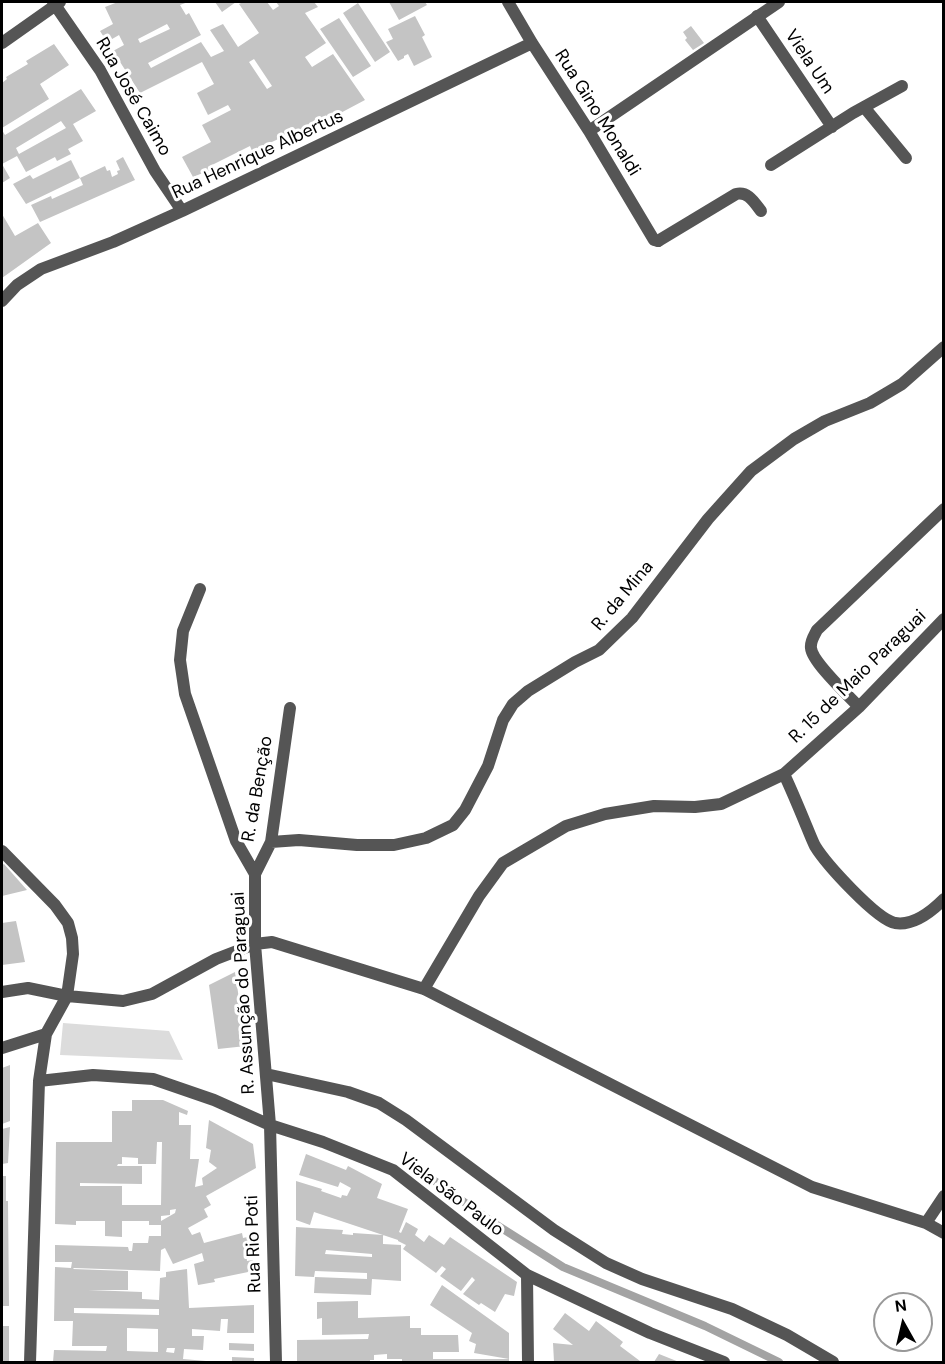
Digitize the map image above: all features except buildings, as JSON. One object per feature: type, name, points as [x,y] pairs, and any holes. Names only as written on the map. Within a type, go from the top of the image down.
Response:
[{"type":"street","points":[[2,43],[56,2]]},
{"type":"street","name":"Rua José Caimo","points":[[56,2],[100,70],[155,171],[182,211]]},
{"type":"street","name":"Rua Gino Monaldi","points":[[508,2],[654,240],[658,242],[740,192],[748,195],[761,211]]},
{"type":"street","points":[[589,131],[779,2]]},
{"type":"street","name":"Viela Um","points":[[757,16],[831,127]]},
{"type":"street","name":"Rua Henrique Albertus","points":[[2,301],[17,285],[41,269],[113,242],[182,211],[532,43]]},
{"type":"street","points":[[771,165],[902,86]]},
{"type":"street","points":[[864,107],[906,158]]},
{"type":"street","name":"R. da Mina","points":[[271,842],[299,840],[394,845],[426,838],[453,825],[465,810],[488,766],[503,720],[513,704],[528,691],[599,650],[632,618],[708,519],[751,471],[814,427],[870,404],[902,384],[944,347]]},
{"type":"street","points":[[859,707],[814,659],[811,640],[817,630],[944,509]]},
{"type":"street","name":"R. Assunção do Paraguai","points":[[200,589],[183,631],[180,660],[185,694],[236,841],[255,874],[255,944],[270,1125]]},
{"type":"street","name":"R. 15 de Maio Paraguai","points":[[424,989],[479,896],[502,863],[566,826],[605,814],[654,806],[695,807],[721,804],[784,774],[859,707],[944,619]]},
{"type":"street","name":"R. da Benção","points":[[255,874],[271,842],[290,708]]},
{"type":"street","points":[[784,774],[816,846],[844,883],[885,919],[905,923],[922,917],[944,899]]},
{"type":"street","points":[[2,851],[54,905],[68,923],[73,954],[67,996],[46,1034],[39,1081],[30,1362]]},
{"type":"street","points":[[2,992],[28,988],[67,996],[123,1001],[152,994],[216,959],[255,944],[272,942],[424,989],[812,1187],[926,1223],[944,1233]]},
{"type":"street","points":[[2,1048],[46,1034]]},
{"type":"street","points":[[266,1074],[348,1092],[379,1103],[406,1120],[554,1230],[606,1263],[642,1279],[732,1309],[787,1335],[833,1362]]},
{"type":"street","name":"Viela São Paulo","points":[[39,1081],[93,1075],[153,1079],[393,1170],[527,1275],[650,1333],[724,1362]]},
{"type":"street","name":"Rua Rio Poti","points":[[270,1125],[276,1362]]},
{"type":"street","points":[[926,1223],[944,1196]]},
{"type":"street","points":[[527,1275],[528,1362]]},
{"type":"shaded area","points":[[63,1023],[169,1031],[183,1060],[60,1055]]},
{"type":"waterway","points":[[411,1164],[492,1222],[563,1267],[705,1326],[779,1362]]}]
